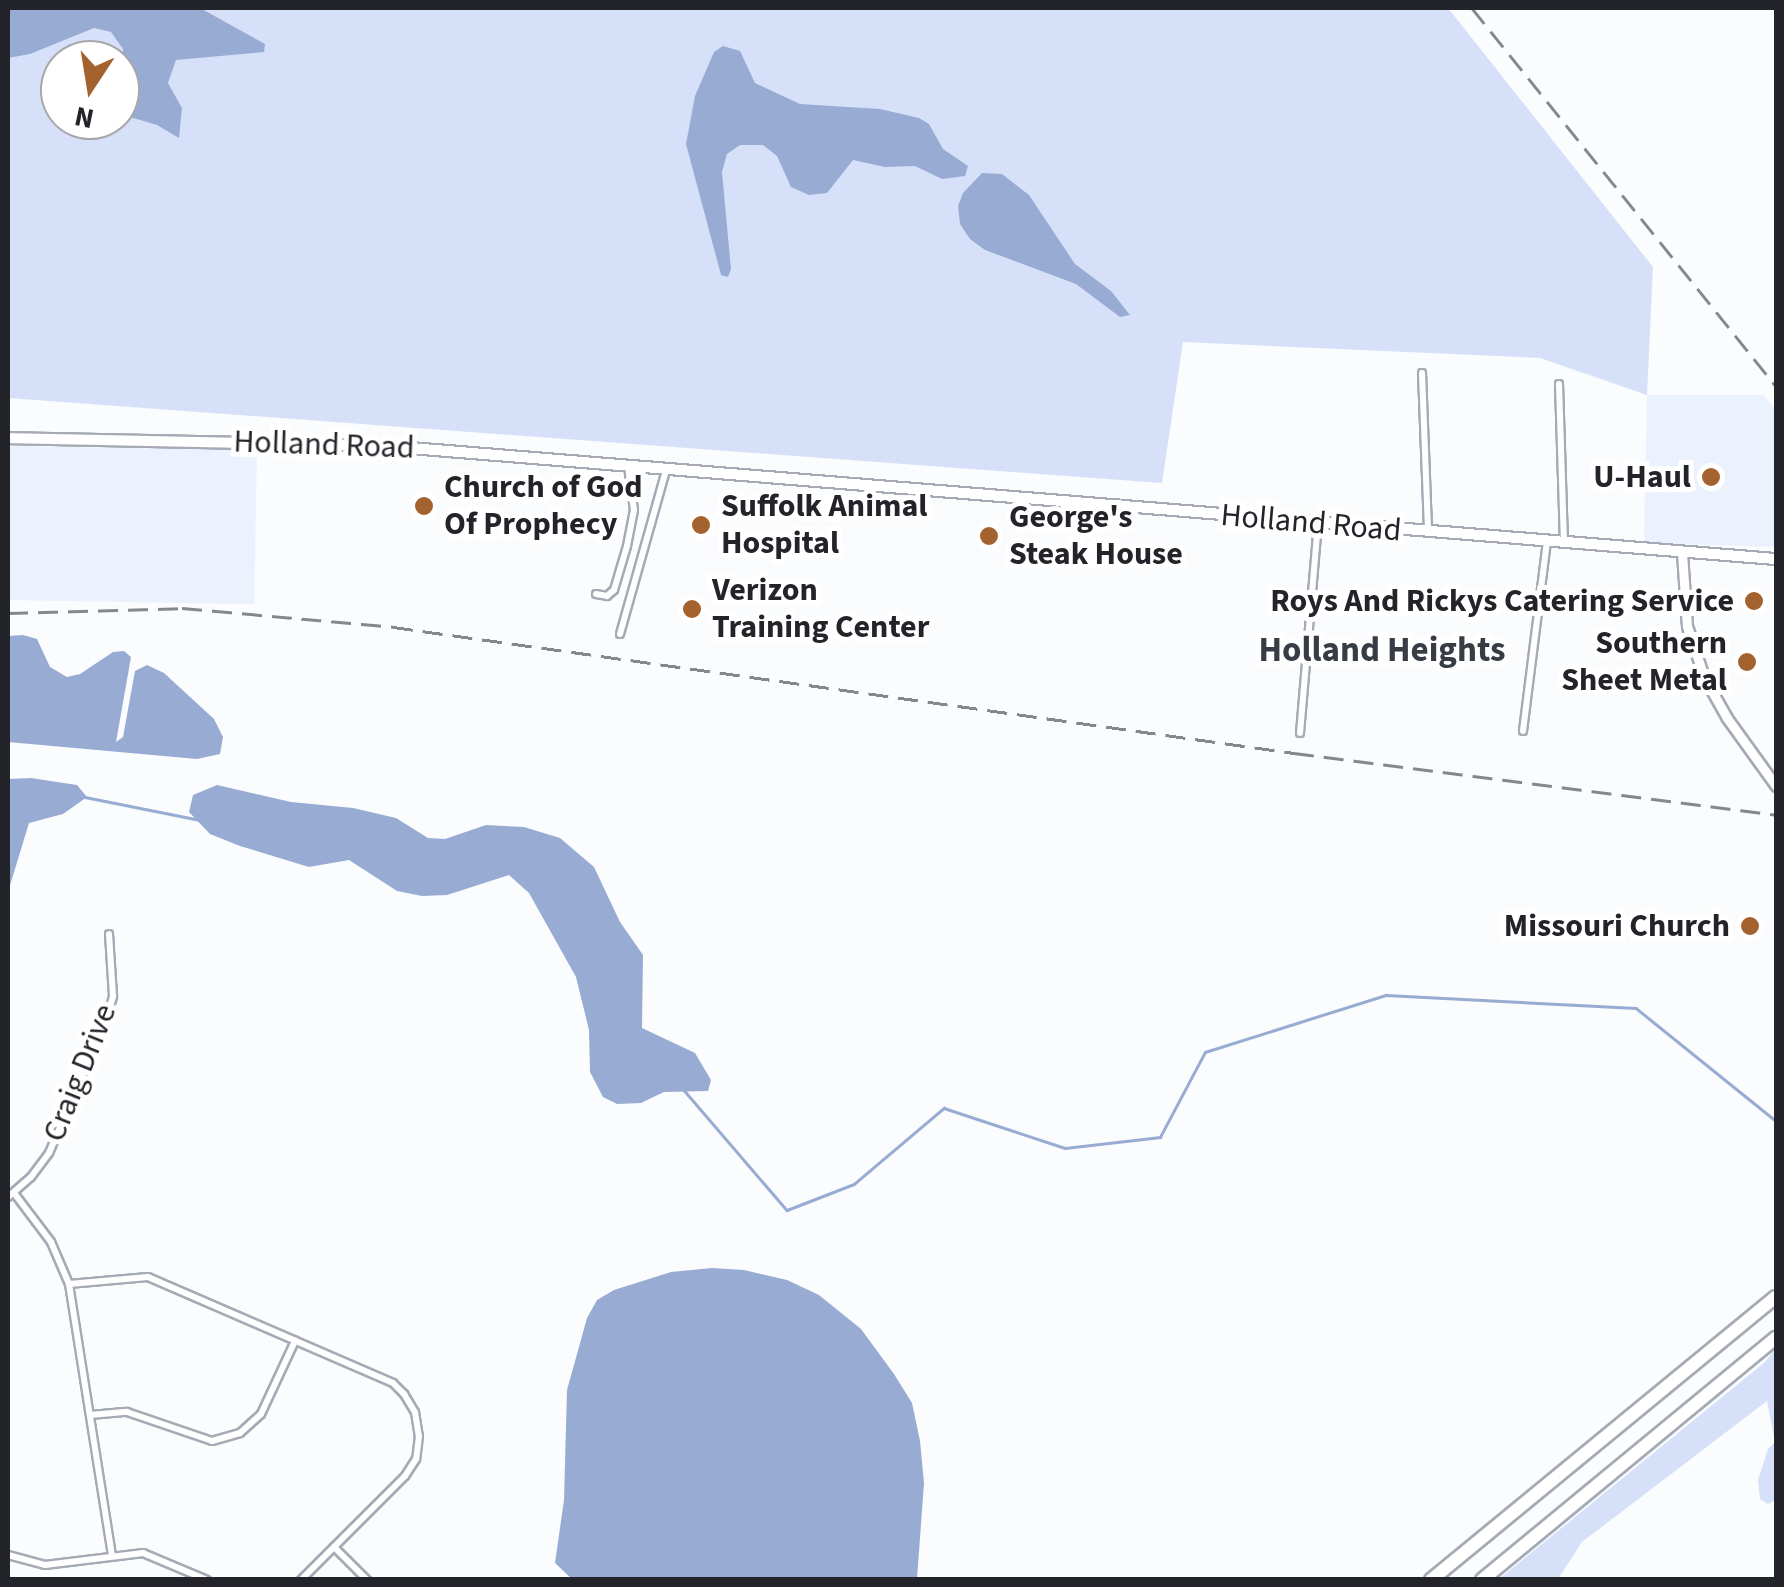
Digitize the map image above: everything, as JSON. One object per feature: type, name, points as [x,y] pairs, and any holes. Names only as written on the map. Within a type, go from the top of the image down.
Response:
[{"type":"highway","points":[[1431,1580],[1776,1297]]},
{"type":"highway","points":[[1482,1580],[1776,1338]]},
{"type":"main road","name":"Holland Road","points":[[8,438],[318,443],[1776,559]]},
{"type":"street","points":[[1422,373],[1428,532]]},
{"type":"street","points":[[1559,384],[1564,544]]},
{"type":"street","points":[[596,594],[607,596],[614,590],[627,546],[634,510],[628,466]]},
{"type":"street","points":[[620,634],[666,470]]},
{"type":"street","points":[[1300,734],[1318,523]]},
{"type":"street","points":[[1523,732],[1547,542]]},
{"type":"street","points":[[1682,553],[1684,607],[1704,677],[1726,718],[1776,786]]},
{"type":"street","name":"Craig Drive","points":[[11,1194],[48,1153],[105,1023],[113,996],[109,934]]},
{"type":"street","points":[[11,1194],[51,1242],[69,1284],[112,1556]]},
{"type":"street","points":[[69,1284],[148,1277],[393,1383],[415,1412],[419,1436],[416,1459],[405,1476],[301,1580]]},
{"type":"street","points":[[90,1415],[127,1412],[212,1442],[240,1433],[262,1414],[295,1340]]},
{"type":"street","points":[[334,1547],[367,1580]]},
{"type":"street","points":[[8,1555],[45,1565],[154,1555],[207,1580]]},
{"type":"shaded area","points":[[97,8],[1448,8],[1653,267],[1647,395],[1540,358],[1183,342],[1162,483],[8,398],[8,44]]},
{"type":"shaded area","name":"U-Haul","points":[[1647,395],[1764,395],[1776,410],[1776,547],[1644,543]]},
{"type":"shaded area","points":[[8,446],[257,450],[254,604],[8,600]]},
{"type":"shaded area","points":[[1776,1348],[1776,1500],[1768,1504],[1760,1499],[1758,1480],[1768,1449],[1775,1442],[1767,1401],[1582,1542],[1558,1579],[1499,1579],[1765,1362]]},
{"type":"water","points":[[8,8],[200,8],[265,44],[264,52],[176,60],[168,83],[182,108],[179,138],[140,120],[140,40],[117,40],[111,32],[94,28],[64,40],[40,40],[40,50],[8,58]]},
{"type":"water","points":[[723,46],[740,51],[755,83],[800,104],[880,109],[919,118],[929,124],[943,149],[968,166],[965,176],[942,179],[915,166],[885,167],[853,160],[827,193],[809,195],[791,187],[777,156],[763,145],[740,145],[727,154],[722,172],[731,269],[728,277],[721,275],[686,144],[695,96],[714,52]]},
{"type":"water","points":[[982,173],[1002,174],[1029,195],[1075,264],[1111,291],[1130,315],[1120,317],[1076,284],[985,250],[970,239],[960,224],[958,206],[963,193]]},
{"type":"water","points":[[8,636],[37,639],[50,667],[67,677],[80,674],[113,652],[124,651],[131,657],[116,742],[123,737],[135,671],[147,665],[164,673],[214,719],[223,737],[220,754],[197,759],[8,742]]},
{"type":"water","points":[[8,779],[77,785],[87,797],[63,814],[29,823],[8,892]]},
{"type":"water","points":[[217,785],[291,802],[353,808],[396,818],[428,838],[445,839],[486,825],[524,827],[560,838],[594,867],[620,922],[643,955],[642,1028],[695,1053],[711,1080],[708,1091],[664,1092],[641,1103],[617,1104],[603,1097],[590,1072],[589,1030],[576,977],[529,893],[509,875],[447,895],[422,896],[397,891],[349,860],[309,867],[240,846],[210,834],[189,812],[193,795]]},
{"type":"water","points":[[744,1270],[787,1280],[819,1295],[861,1329],[894,1374],[912,1403],[920,1441],[924,1483],[917,1579],[573,1580],[555,1563],[564,1500],[567,1390],[587,1318],[597,1300],[614,1290],[671,1272]]},
{"type":"waterway","points":[[85,797],[200,820]]},
{"type":"waterway","points":[[684,1090],[787,1210],[854,1184],[944,1108],[1065,1148],[1160,1137],[1205,1052],[1386,995],[1636,1008],[1776,1121]]},
{"type":"railway","points":[[1472,8],[1776,386]]},
{"type":"railway","points":[[8,613],[182,608],[393,627],[1294,753],[1776,815]]},
{"type":"place","name":"U-Haul","points":[[1711,477]]},
{"type":"place","name":"Church of God Of Prophecy","points":[[424,506]]},
{"type":"place","name":"Suffolk Animal Hospital","points":[[701,525]]},
{"type":"place","name":"George's Steak House","points":[[989,536]]},
{"type":"place","name":"Roys And Rickys Catering Service","points":[[1754,601]]},
{"type":"place","name":"Verizon Training Center","points":[[692,609]]},
{"type":"place","name":"Southern Sheet Metal","points":[[1747,662]]},
{"type":"place","name":"Missouri Church","points":[[1750,926]]},
{"type":"district","name":"Holland Heights","points":[[1382,650]]}]
